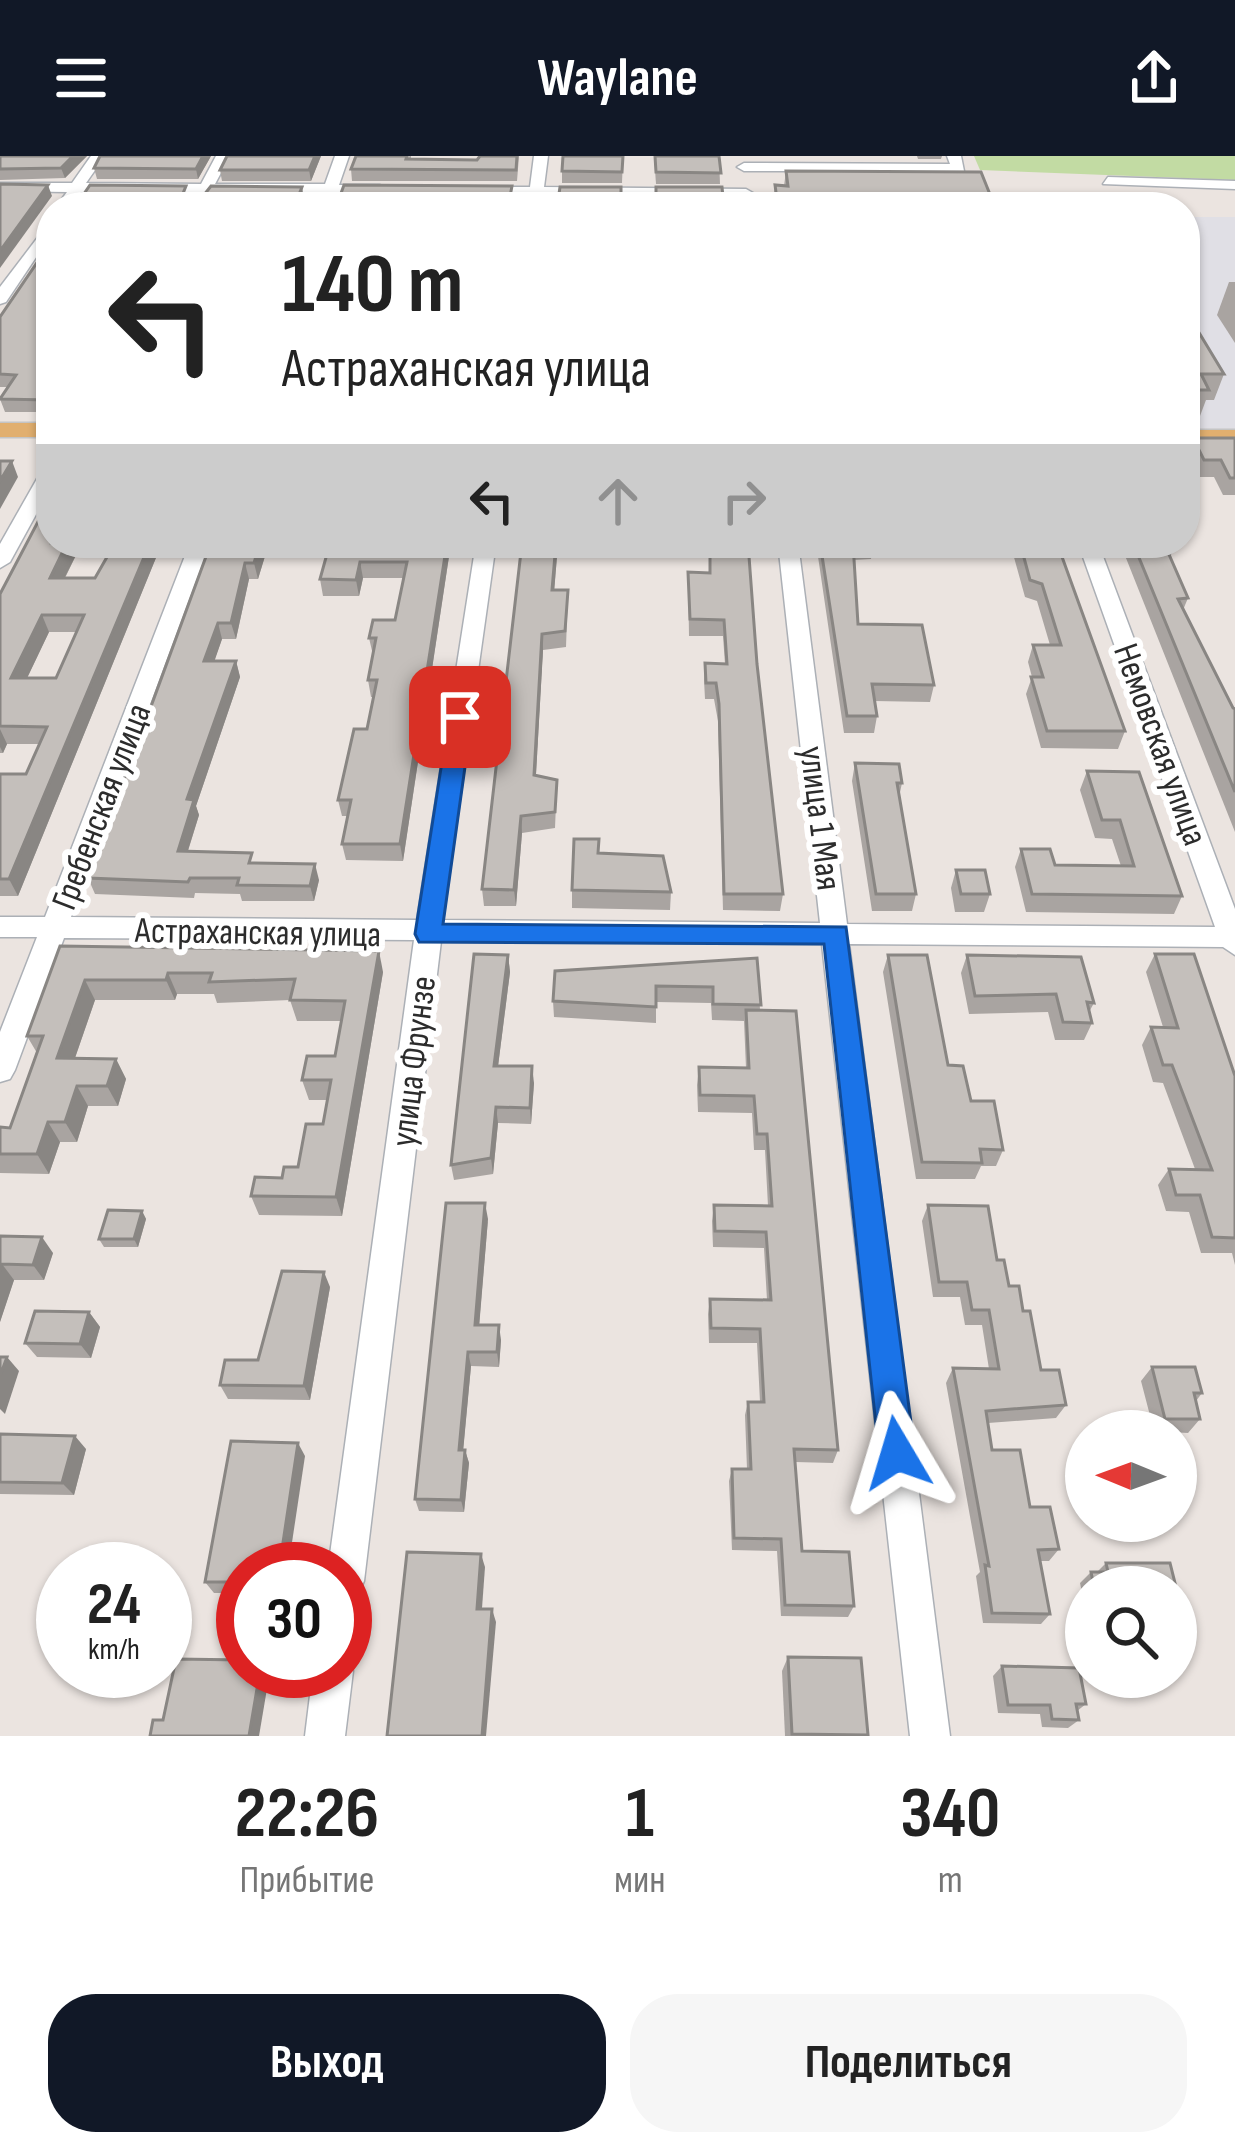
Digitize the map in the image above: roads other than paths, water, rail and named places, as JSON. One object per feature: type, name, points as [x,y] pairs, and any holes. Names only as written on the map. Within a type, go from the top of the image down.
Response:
[{"type":"main road","points":[[0,430],[36,430]]},
{"type":"main road","points":[[1200,437],[1235,437]]},
{"type":"street","points":[[74,192],[98,156]]},
{"type":"street","points":[[204,192],[223,156]]},
{"type":"street","points":[[329,192],[342,156]]},
{"type":"street","points":[[536,192],[541,156]]},
{"type":"street","points":[[746,192],[743,162],[959,168],[954,156]]},
{"type":"street","points":[[1108,181],[1235,185]]},
{"type":"street","points":[[0,187],[399,190]]},
{"type":"street","points":[[467,190],[482,192]]},
{"type":"street","points":[[0,299],[36,246]]},
{"type":"street","points":[[0,562],[36,497]]},
{"type":"street","name":"Гребенская улица","points":[[0,1070],[194,558]]},
{"type":"street","name":"улица Фрунзе","points":[[350,1542],[428,934],[484,558]]},
{"type":"street","name":"улица 1 Мая","points":[[790,558],[930,1736]]},
{"type":"street","name":"Немовская улица","points":[[1094,558],[1234,940]]},
{"type":"street","name":"Астраханская улица","points":[[0,927],[1234,940]]},
{"type":"street","points":[[325,1736],[330,1698]]}]
